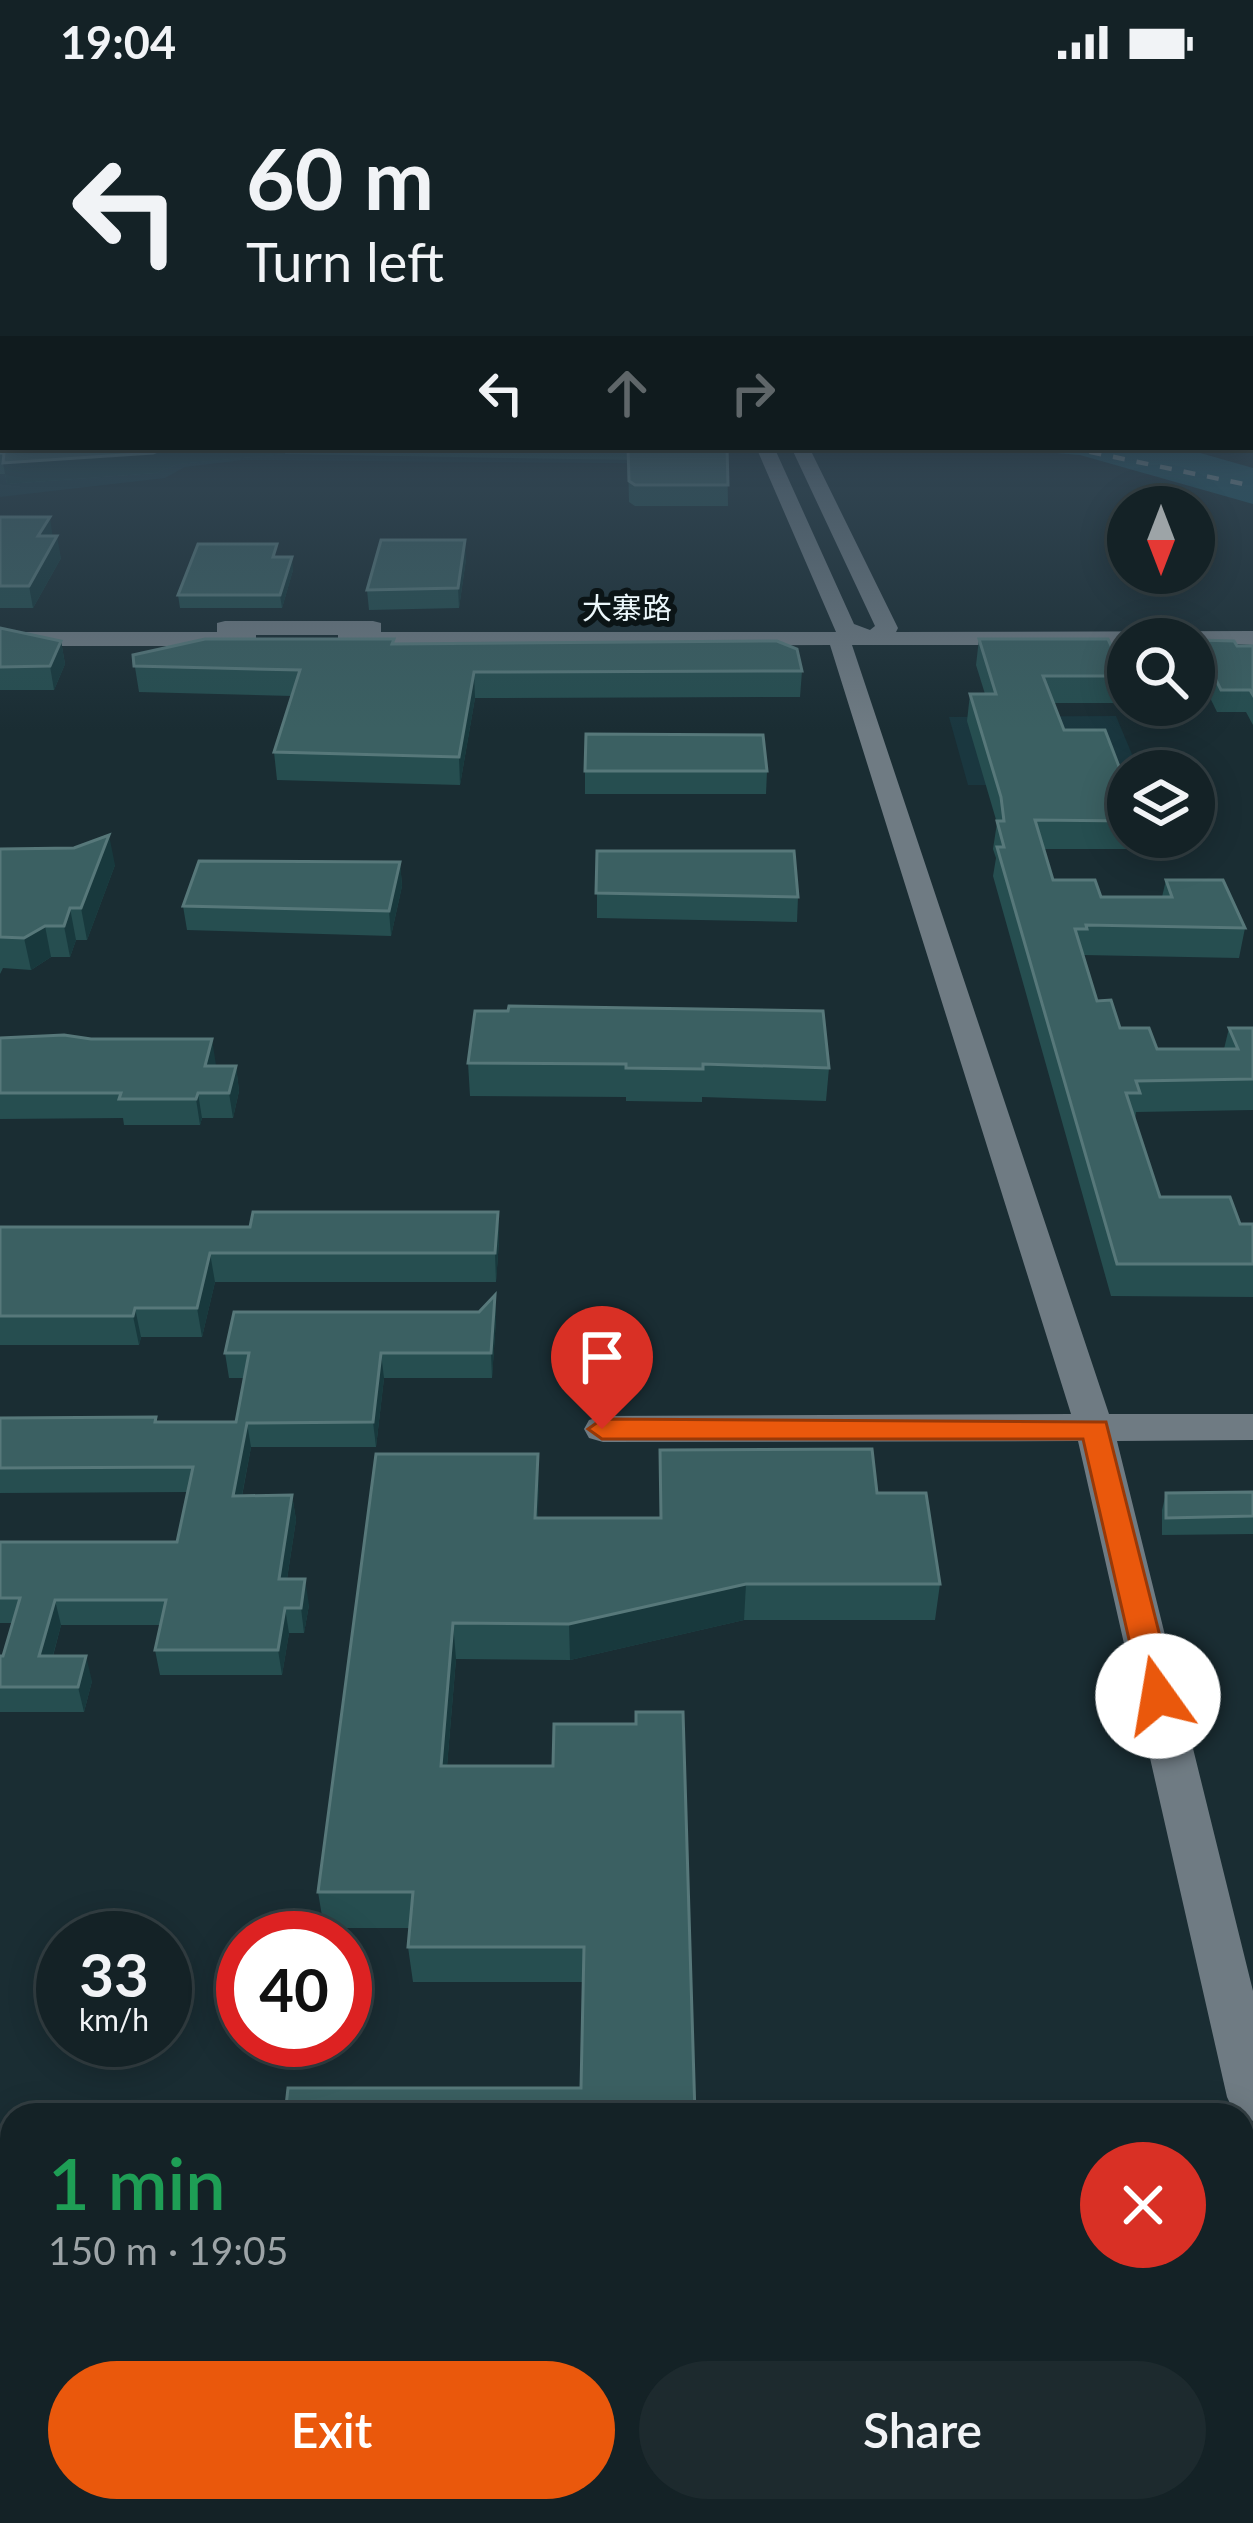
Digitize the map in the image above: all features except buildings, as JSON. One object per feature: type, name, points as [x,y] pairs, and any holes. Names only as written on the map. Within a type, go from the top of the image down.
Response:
[{"type":"street","points":[[794,503],[861,634]]},
{"type":"street","points":[[818,503],[1095,1429],[1253,2097]]},
{"type":"street","name":"大寨路","points":[[0,628],[1253,638]]},
{"type":"street","name":"大寨路","points":[[0,639],[1253,628]]},
{"type":"street","points":[[602,1429],[1253,1427]]},
{"type":"shaded area","points":[[1107,716],[1107,726],[1120,726],[1130,750],[1107,750],[1107,785],[968,785],[949,717]]},
{"type":"route","points":[[602,1429],[1095,1429],[1158,1696]]}]
